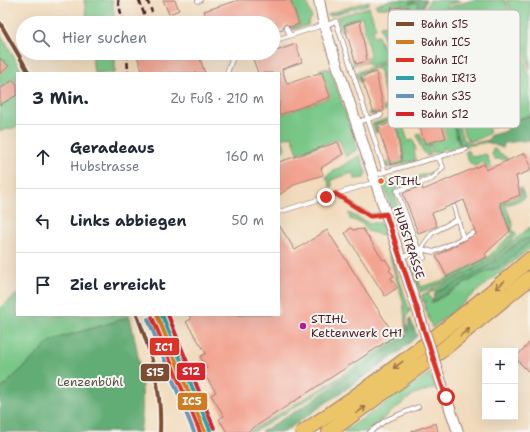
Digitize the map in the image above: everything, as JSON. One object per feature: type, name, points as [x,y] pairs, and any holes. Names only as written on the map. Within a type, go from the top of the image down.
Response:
[{"type":"highway","points":[[303,432],[413,354],[469,311],[530,259]]},
{"type":"highway","points":[[329,432],[435,355],[530,278]]},
{"type":"street","name":"HUBSTRASSE","points":[[313,0],[325,21]]},
{"type":"street","name":"HUBSTRASSE","points":[[319,0],[386,214],[458,432]]},
{"type":"lane","points":[[280,39],[325,21],[336,21],[385,172]]},
{"type":"lane","points":[[286,27],[290,36]]},
{"type":"lane","points":[[227,72],[232,60]]},
{"type":"lane","points":[[361,121],[381,115]]},
{"type":"lane","points":[[280,212],[336,194],[375,178],[385,172],[466,149]]},
{"type":"lane","points":[[424,258],[397,191],[432,179],[443,167],[438,157]]},
{"type":"lane","points":[[336,194],[370,216],[386,214]]},
{"type":"lane","points":[[454,207],[463,238]]},
{"type":"lane","points":[[420,250],[432,233],[458,219]]},
{"type":"lane","points":[[401,258],[420,250],[434,252],[474,233]]},
{"type":"lane","points":[[370,432],[386,420],[418,407]]},
{"type":"green space","points":[[84,0],[112,0],[114,16],[87,16]]},
{"type":"green space","points":[[291,0],[306,0],[312,18],[308,25],[288,31],[287,30],[299,24]]},
{"type":"green space","points":[[391,0],[426,0],[422,10],[411,10],[411,8],[402,5],[397,6],[395,4],[387,8],[377,8],[376,5]]},
{"type":"green space","points":[[417,0],[425,0],[421,10],[418,10],[418,3],[409,3]]},
{"type":"green space","points":[[430,0],[461,1],[447,5],[447,8],[473,0],[505,0],[508,10],[425,10]]},
{"type":"green space","points":[[507,0],[530,0],[530,69],[520,39],[520,10],[510,10]]},
{"type":"green space","points":[[369,1],[369,4],[329,16],[328,14]]},
{"type":"green space","points":[[369,7],[376,28],[372,30],[374,36],[378,35],[387,60],[370,66],[368,62],[353,65],[352,62],[370,56],[362,17],[343,24],[345,30],[341,31],[337,17]]},
{"type":"green space","points":[[388,25],[388,50],[380,26]]},
{"type":"green space","points":[[0,33],[22,72],[16,72],[16,127],[0,131]]},
{"type":"green space","points":[[520,46],[530,77],[530,115],[520,118]]},
{"type":"green space","points":[[93,60],[115,60],[115,72],[94,72]]},
{"type":"green space","points":[[387,62],[388,109],[369,115],[368,113],[387,106],[381,73],[377,68],[359,74],[362,81],[359,82],[355,73]]},
{"type":"green space","points":[[320,69],[330,69],[358,149],[346,157],[339,139],[298,153],[292,136],[282,139],[285,148],[280,152],[280,115],[330,97]]},
{"type":"green space","points":[[530,116],[530,140],[504,143],[503,148],[487,142],[491,135],[504,132],[510,128],[520,128],[520,119]]},
{"type":"green space","points":[[388,118],[388,121],[376,125],[378,132],[375,133],[372,124]]},
{"type":"green space","points":[[398,128],[404,128],[408,141],[413,140],[416,150],[414,152],[416,160],[387,168],[385,163],[404,157]]},
{"type":"green space","points":[[441,128],[459,128],[463,139],[471,144],[488,140],[488,142],[465,146],[464,142],[464,146],[447,151],[444,147],[440,153],[432,152],[430,144],[428,148],[431,155],[427,156],[421,148],[417,135],[420,134],[422,139],[426,139],[428,143],[442,138]]},
{"type":"green space","points":[[454,128],[456,128],[462,147],[460,147]]},
{"type":"green space","points":[[462,128],[488,128],[490,132],[478,139],[469,141],[465,136]]},
{"type":"green space","points":[[493,148],[508,159],[495,159],[492,154]]},
{"type":"green space","points":[[467,150],[473,157],[486,154],[513,225],[512,230],[517,234],[508,245],[497,254],[473,270],[420,292],[411,267],[415,268],[421,287],[444,280],[488,257],[512,234],[484,162],[474,166],[470,163],[465,152]]},
{"type":"green space","points":[[360,155],[366,173],[364,178],[355,179],[352,173],[331,180],[333,187],[330,187],[326,176]]},
{"type":"green space","points":[[439,170],[394,190],[400,216],[407,222],[414,245],[411,249],[406,250],[383,182],[385,181],[385,176],[389,185]]},
{"type":"green space","points":[[519,188],[521,188],[525,198],[507,205],[505,200],[521,195]]},
{"type":"green space","points":[[349,213],[368,223],[381,223],[410,312],[407,315],[406,332],[403,301],[383,235],[367,231],[362,223],[350,219]]},
{"type":"green space","points":[[530,227],[530,241],[528,238],[517,243],[490,265],[477,273],[451,286],[429,292],[492,260]]},
{"type":"green space","points":[[528,238],[530,242],[502,266],[481,274],[432,302],[435,293],[489,265],[520,241]]},
{"type":"green space","points":[[530,242],[530,248],[432,328],[424,304],[427,301],[423,302],[422,295],[428,292],[432,303],[481,274],[502,266]]},
{"type":"green space","points":[[16,295],[16,316],[130,317],[52,340],[0,390],[0,309]]},
{"type":"green space","name":"Lenzenbühl","points":[[130,317],[141,374],[143,403],[140,432],[0,432],[0,390],[52,340]]},
{"type":"green space","points":[[410,318],[417,336],[398,353],[284,432],[261,432],[301,408],[406,336]]},
{"type":"green space","points":[[404,334],[406,336],[374,359],[254,432],[249,432],[333,381]]},
{"type":"green space","points":[[430,373],[435,388],[414,394],[366,432],[343,432]]},
{"type":"building","points":[[163,0],[175,0],[179,10],[169,14]]},
{"type":"building","points":[[239,0],[291,0],[299,24],[290,27],[285,24],[283,29],[280,30],[280,16],[206,16],[204,11]]},
{"type":"building","points":[[408,7],[408,10],[391,10],[391,8]]},
{"type":"building","points":[[360,20],[367,61],[356,64],[344,25]]},
{"type":"building","points":[[296,44],[302,62],[282,69],[287,84],[322,72],[330,97],[280,115],[280,72],[258,72],[253,60],[280,60],[280,50]]},
{"type":"building","points":[[0,58],[9,66],[0,74]]},
{"type":"building","points":[[138,60],[200,60],[205,72],[143,72]]},
{"type":"building","points":[[376,72],[384,111],[374,113],[361,77]]},
{"type":"building","points":[[13,80],[16,83],[16,96],[0,105],[0,89]]},
{"type":"building","points":[[388,124],[388,128],[396,128],[402,161],[391,165],[378,128]]},
{"type":"building","points":[[420,128],[443,128],[446,138],[425,144]]},
{"type":"building","points":[[338,142],[343,154],[321,168],[323,175],[297,183],[280,194],[280,162]]},
{"type":"building","points":[[525,153],[530,164],[530,171],[516,176],[520,195],[500,203],[510,231],[485,254],[487,257],[447,277],[436,256],[476,234],[464,200],[432,213],[437,226],[418,233],[403,193],[422,186],[423,190],[484,164],[486,170]]},
{"type":"building","name":"STIHL Kettenwerk CH1","points":[[280,227],[295,250],[327,230],[395,336],[247,432],[227,432],[219,419],[224,416],[211,395],[216,392],[202,371],[207,368],[200,357],[206,353],[186,322],[191,319],[190,316],[280,316]]},
{"type":"building","points":[[351,228],[353,230],[363,229],[383,260],[385,259],[391,268],[389,270],[394,276],[391,278],[397,288],[385,296],[345,233]]},
{"type":"building","points":[[530,342],[530,373],[518,361],[518,355]]},
{"type":"building","points":[[436,423],[438,432],[412,432],[412,431]]},
{"type":"railway","points":[[118,0],[121,16]]},
{"type":"railway","points":[[139,0],[145,16]]},
{"type":"railway","points":[[147,0],[152,12]]},
{"type":"railway","points":[[127,60],[128,72]]},
{"type":"rail line","name":"S15","points":[[0,23],[16,51]]},
{"type":"rail line","name":"S15","points":[[21,60],[28,72]]},
{"type":"rail line","name":"S15","points":[[137,316],[147,344],[158,387],[160,432]]},
{"type":"rail line","name":"IC5","points":[[157,316],[205,432]]},
{"type":"rail line","name":"IR13","points":[[162,316],[210,430]]},
{"type":"rail line","name":"S12","points":[[168,316],[214,428]]},
{"type":"rail line","name":"IC1","points":[[152,317],[200,432]]},
{"type":"rail line","name":"S35","points":[[148,319],[194,432]]},
{"type":"place","name":"STIHL","points":[[381,181]]},
{"type":"place","name":"STIHL Kettenwerk CH1","points":[[303,326]]},
{"type":"route","points":[[326,197],[336,194],[370,216],[386,214],[446,397]]}]
